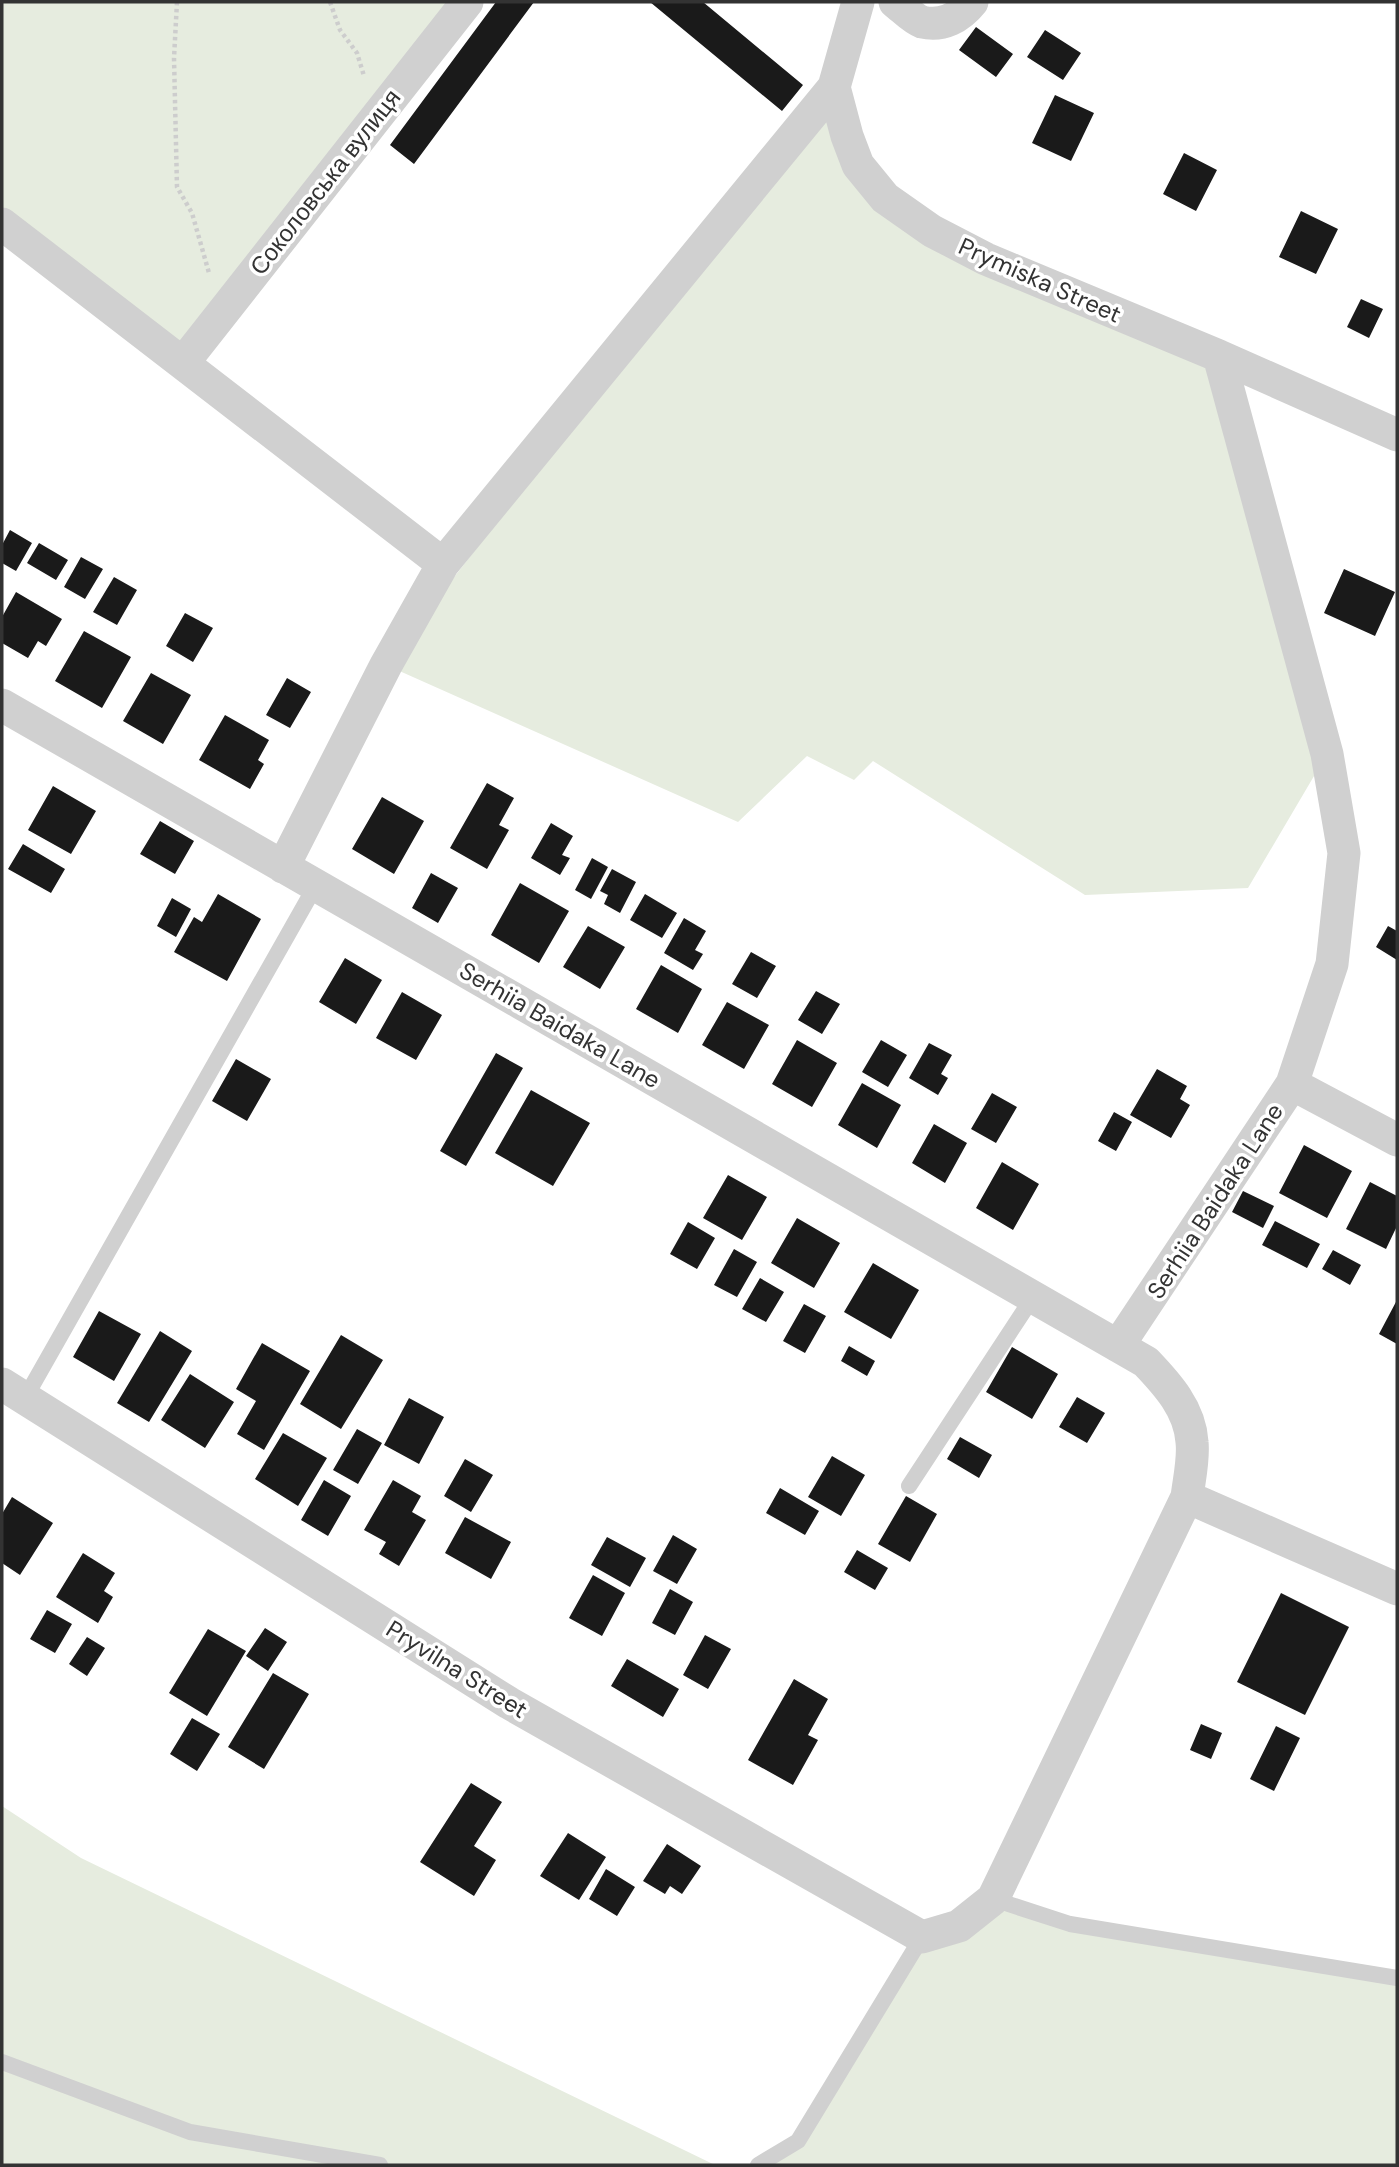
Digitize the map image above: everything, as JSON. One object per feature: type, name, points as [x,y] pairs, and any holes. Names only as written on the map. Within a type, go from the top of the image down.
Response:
[{"type":"street","name":"Соколовська вулиця","points":[[183,363],[467,2]]},
{"type":"street","points":[[283,867],[386,665],[443,564],[834,87],[858,2]]},
{"type":"street","points":[[895,2],[921,22],[947,23],[964,12],[972,2]]},
{"type":"street","name":"Prymiska Street","points":[[834,87],[858,165],[886,198],[932,231],[986,259],[1219,356],[1397,435]]},
{"type":"street","points":[[2,224],[443,564]]},
{"type":"street","points":[[1219,356],[1327,754],[1343,853],[1332,964],[1292,1084]]},
{"type":"street","name":"Serhiia Baidaka Lane","points":[[2,705],[1146,1362],[1170,1387],[1185,1414],[1192,1441],[1187,1497]]},
{"type":"street","name":"Serhiia Baidaka Lane","points":[[1118,1346],[1292,1084],[1397,1140]]},
{"type":"street","name":"Pryvilna Street","points":[[13,1392],[509,1703],[922,1937]]},
{"type":"street","points":[[922,1937],[959,1926],[993,1899],[1187,1497],[1397,1589]]},
{"type":"lane","points":[[13,1392],[316,885]]},
{"type":"lane","points":[[909,1486],[1033,1297]]},
{"type":"lane","points":[[993,1899],[1070,1924],[1397,1978]]},
{"type":"lane","points":[[758,2165],[798,2141],[922,1937]]},
{"type":"lane","points":[[2,2062],[190,2132],[380,2165]]},
{"type":"path","points":[[177,2],[174,58],[177,187],[192,213],[222,314]]},
{"type":"path","points":[[330,2],[340,30],[357,53],[377,117]]},
{"type":"shaded area","points":[[2,2],[467,2],[183,363],[2,224]]},
{"type":"shaded area","points":[[834,87],[885,198],[1219,356],[1327,754],[1248,888],[1085,895],[873,761],[854,780],[807,756],[738,822],[386,665]]},
{"type":"shaded area","points":[[2,1806],[81,1858],[715,2165],[2,2165]]},
{"type":"shaded area","points":[[993,1899],[1070,1924],[1397,1978],[1397,2165],[758,2165],[798,2141],[922,1937]]},
{"type":"building","points":[[496,2],[534,2],[414,164],[390,145]]},
{"type":"building","points":[[650,2],[703,2],[803,85],[782,111]]},
{"type":"building","points":[[976,27],[1013,54],[996,77],[959,50]]},
{"type":"building","points":[[1045,30],[1081,53],[1063,80],[1027,57]]},
{"type":"building","points":[[1055,95],[1094,113],[1071,161],[1032,143]]},
{"type":"building","points":[[1184,153],[1217,170],[1196,211],[1163,194]]},
{"type":"building","points":[[1301,211],[1338,229],[1316,274],[1279,257]]},
{"type":"building","points":[[1361,299],[1383,309],[1369,338],[1347,327]]},
{"type":"building","points":[[10,530],[32,543],[16,571],[2,563],[2,545]]},
{"type":"building","points":[[39,543],[68,560],[56,580],[27,563]]},
{"type":"building","points":[[81,557],[103,569],[85,599],[64,587]]},
{"type":"building","points":[[1344,569],[1395,592],[1375,636],[1324,613]]},
{"type":"building","points":[[114,577],[137,590],[117,625],[93,612]]},
{"type":"building","points":[[16,592],[62,619],[46,646],[38,641],[28,658],[2,643],[2,617]]},
{"type":"building","points":[[185,613],[213,628],[193,662],[166,646]]},
{"type":"building","points":[[84,631],[131,657],[102,708],[55,681]]},
{"type":"building","points":[[151,673],[191,695],[163,744],[123,721]]},
{"type":"building","points":[[287,678],[311,692],[290,728],[266,715]]},
{"type":"building","points":[[225,715],[269,740],[258,760],[264,764],[250,789],[199,760]]},
{"type":"building","points":[[487,783],[514,798],[499,825],[509,830],[487,869],[450,848]]},
{"type":"building","points":[[53,786],[96,811],[71,854],[28,830]]},
{"type":"building","points":[[382,797],[424,821],[394,874],[352,849]]},
{"type":"building","points":[[160,821],[194,841],[175,874],[140,854]]},
{"type":"building","points":[[551,823],[573,836],[562,855],[570,858],[560,875],[531,858]]},
{"type":"building","points":[[23,844],[65,869],[51,893],[8,869]]},
{"type":"building","points":[[592,858],[608,867],[591,899],[575,890]]},
{"type":"building","points":[[612,869],[636,882],[620,913],[604,904],[608,895],[600,891]]},
{"type":"building","points":[[431,873],[458,888],[438,923],[412,908]]},
{"type":"building","points":[[520,883],[569,911],[539,963],[491,935]]},
{"type":"building","points":[[218,894],[261,919],[227,981],[174,952],[194,917],[202,922]]},
{"type":"building","points":[[645,894],[677,913],[662,938],[630,920]]},
{"type":"building","points":[[172,898],[191,909],[176,937],[157,926]]},
{"type":"building","points":[[684,918],[706,931],[695,950],[703,954],[693,970],[664,953]]},
{"type":"building","points":[[588,926],[625,947],[600,989],[563,967]]},
{"type":"building","points":[[1388,926],[1397,931],[1397,960],[1376,947]]},
{"type":"building","points":[[751,952],[776,966],[757,998],[732,984]]},
{"type":"building","points":[[345,958],[382,980],[356,1024],[319,1002]]},
{"type":"building","points":[[661,965],[702,989],[678,1033],[636,1009]]},
{"type":"building","points":[[816,991],[840,1004],[822,1034],[798,1020]]},
{"type":"building","points":[[402,992],[442,1015],[416,1060],[376,1038]]},
{"type":"building","points":[[727,1002],[769,1025],[744,1069],[702,1045]]},
{"type":"building","points":[[797,1040],[837,1063],[812,1107],[772,1084]]},
{"type":"building","points":[[881,1040],[907,1055],[888,1087],[862,1072]]},
{"type":"building","points":[[929,1043],[952,1055],[941,1074],[948,1078],[938,1095],[909,1078]]},
{"type":"building","points":[[496,1053],[523,1068],[466,1166],[440,1151]]},
{"type":"building","points":[[236,1059],[271,1079],[247,1121],[212,1101]]},
{"type":"building","points":[[1157,1069],[1187,1086],[1180,1099],[1190,1105],[1171,1138],[1130,1115]]},
{"type":"building","points":[[862,1083],[901,1105],[877,1148],[838,1125]]},
{"type":"building","points":[[531,1090],[590,1123],[553,1186],[495,1153]]},
{"type":"building","points":[[992,1093],[1017,1107],[996,1143],[971,1129]]},
{"type":"building","points":[[1114,1112],[1132,1122],[1116,1151],[1098,1141]]},
{"type":"building","points":[[934,1124],[967,1143],[945,1183],[912,1163]]},
{"type":"building","points":[[1304,1145],[1352,1171],[1327,1218],[1279,1193]]},
{"type":"building","points":[[1002,1162],[1039,1184],[1013,1230],[976,1208]]},
{"type":"building","points":[[728,1175],[767,1197],[742,1240],[703,1218]]},
{"type":"building","points":[[1370,1182],[1397,1196],[1397,1226],[1386,1249],[1346,1229]]},
{"type":"building","points":[[1243,1191],[1274,1206],[1263,1228],[1232,1212]]},
{"type":"building","points":[[797,1218],[840,1243],[814,1288],[771,1263]]},
{"type":"building","points":[[1275,1221],[1320,1244],[1307,1268],[1262,1245]]},
{"type":"building","points":[[688,1222],[715,1238],[697,1269],[670,1254]]},
{"type":"building","points":[[734,1249],[757,1262],[737,1297],[714,1285]]},
{"type":"building","points":[[1333,1250],[1361,1265],[1350,1285],[1322,1269]]},
{"type":"building","points":[[873,1263],[919,1290],[891,1339],[844,1312]]},
{"type":"building","points":[[760,1278],[784,1292],[766,1322],[742,1309]]},
{"type":"building","points":[[1397,1300],[1397,1344],[1379,1334]]},
{"type":"building","points":[[804,1304],[826,1316],[805,1353],[783,1341]]},
{"type":"building","points":[[99,1311],[141,1334],[114,1381],[73,1357]]},
{"type":"building","points":[[160,1331],[192,1351],[149,1422],[117,1403]]},
{"type":"building","points":[[341,1335],[383,1360],[341,1429],[300,1404]]},
{"type":"building","points":[[262,1343],[310,1371],[264,1450],[237,1434],[256,1401],[236,1389]]},
{"type":"building","points":[[849,1346],[875,1361],[867,1376],[841,1361]]},
{"type":"building","points":[[1012,1347],[1058,1374],[1032,1419],[986,1392]]},
{"type":"building","points":[[190,1374],[234,1402],[205,1448],[161,1420]]},
{"type":"building","points":[[1077,1397],[1105,1413],[1087,1443],[1059,1427]]},
{"type":"building","points":[[409,1398],[444,1417],[419,1464],[384,1445]]},
{"type":"building","points":[[357,1429],[382,1443],[358,1484],[333,1470]]},
{"type":"building","points":[[283,1433],[327,1458],[298,1506],[255,1479]]},
{"type":"building","points":[[960,1437],[992,1455],[979,1478],[947,1459]]},
{"type":"building","points":[[832,1456],[865,1475],[841,1516],[808,1497]]},
{"type":"building","points":[[465,1459],[493,1475],[471,1512],[444,1496]]},
{"type":"building","points":[[324,1480],[351,1496],[328,1536],[301,1520]]},
{"type":"building","points":[[393,1480],[421,1496],[412,1512],[426,1520],[399,1566],[379,1554],[386,1542],[364,1530]]},
{"type":"building","points":[[780,1488],[819,1511],[805,1535],[766,1513]]},
{"type":"building","points":[[906,1496],[937,1514],[910,1562],[878,1544]]},
{"type":"building","points":[[12,1497],[53,1523],[20,1575],[2,1563],[2,1514]]},
{"type":"building","points":[[465,1517],[511,1542],[491,1579],[445,1553]]},
{"type":"building","points":[[673,1535],[697,1549],[677,1584],[653,1571]]},
{"type":"building","points":[[607,1537],[646,1558],[630,1587],[591,1565]]},
{"type":"building","points":[[857,1550],[888,1568],[875,1590],[844,1572]]},
{"type":"building","points":[[83,1553],[115,1573],[104,1591],[113,1597],[98,1623],[56,1597]]},
{"type":"building","points":[[593,1575],[625,1593],[602,1636],[569,1618]]},
{"type":"building","points":[[670,1589],[693,1602],[675,1635],[652,1623]]},
{"type":"building","points":[[1281,1593],[1349,1627],[1305,1715],[1237,1682]]},
{"type":"building","points":[[47,1610],[72,1624],[55,1653],[30,1639]]},
{"type":"building","points":[[265,1628],[287,1642],[268,1671],[246,1656]]},
{"type":"building","points":[[208,1629],[246,1651],[207,1716],[169,1693]]},
{"type":"building","points":[[705,1635],[731,1649],[708,1689],[683,1675]]},
{"type":"building","points":[[87,1637],[105,1648],[87,1676],[69,1664]]},
{"type":"building","points":[[627,1659],[679,1689],[663,1717],[611,1686]]},
{"type":"building","points":[[273,1673],[309,1694],[264,1769],[228,1747]]},
{"type":"building","points":[[794,1679],[828,1699],[808,1735],[818,1740],[793,1785],[748,1760]]},
{"type":"building","points":[[192,1718],[220,1734],[197,1771],[170,1754]]},
{"type":"building","points":[[1201,1724],[1222,1733],[1211,1759],[1190,1750]]},
{"type":"building","points":[[1276,1726],[1300,1738],[1274,1791],[1250,1779]]},
{"type":"building","points":[[471,1783],[502,1802],[474,1846],[496,1860],[474,1896],[420,1862]]},
{"type":"building","points":[[568,1833],[606,1857],[579,1900],[540,1876]]},
{"type":"building","points":[[667,1844],[701,1866],[682,1894],[670,1886],[665,1894],[643,1881]]},
{"type":"building","points":[[606,1869],[635,1887],[617,1916],[589,1899]]}]
